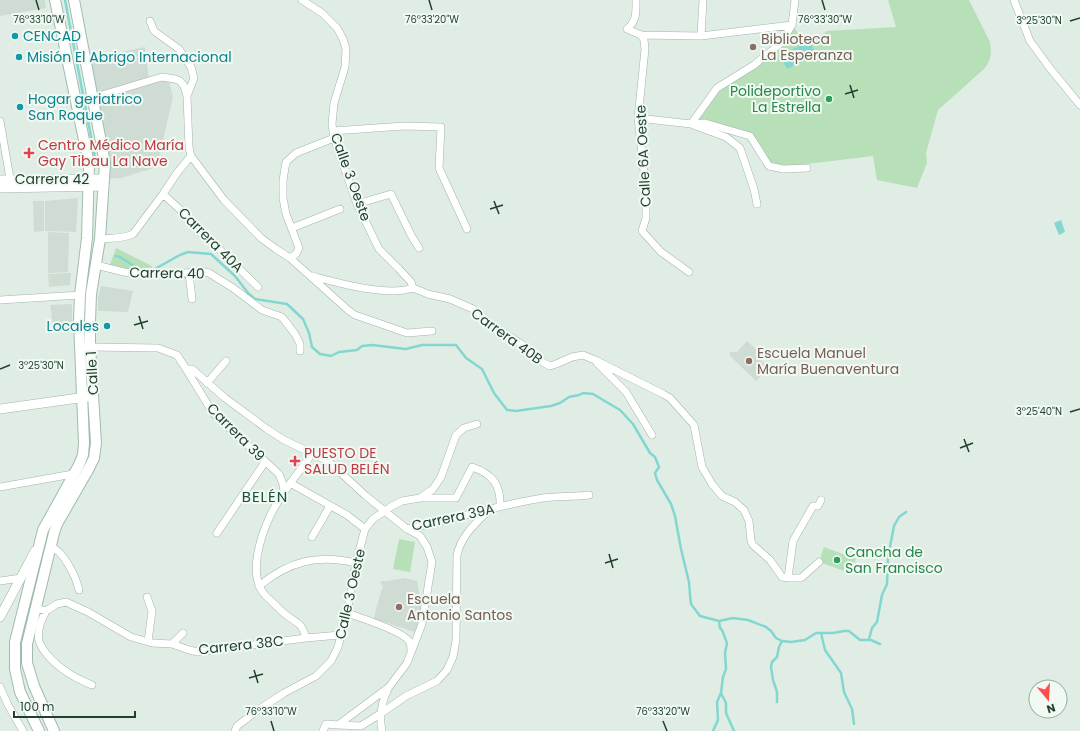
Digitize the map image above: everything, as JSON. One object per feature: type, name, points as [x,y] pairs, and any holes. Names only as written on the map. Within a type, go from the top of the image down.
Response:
[{"type":"main road","name":"Calle 1","points":[[39,731],[20,692],[15,662],[15,642],[39,544],[48,520],[79,465],[84,449],[79,342],[80,295],[87,238],[89,164],[55,0]]},
{"type":"main road","name":"Calle 1","points":[[54,731],[34,686],[27,663],[27,644],[50,546],[57,524],[94,458],[96,443],[90,347],[91,294],[100,239],[105,163],[74,0]]},
{"type":"street","name":"Calle 3 Oeste","points":[[302,0],[322,13],[337,28],[343,39],[346,49],[345,66],[334,103],[332,124],[334,134],[357,204],[379,249],[400,269],[411,282],[413,288]]},
{"type":"street","points":[[634,0],[636,14],[634,22],[627,29],[641,35],[701,36],[792,25]]},
{"type":"street","points":[[701,36],[703,0]]},
{"type":"street","points":[[691,124],[717,88],[754,65],[781,43],[792,25],[795,0]]},
{"type":"street","points":[[1014,0],[1030,41],[1080,105]]},
{"type":"street","points":[[150,21],[154,32],[179,49],[191,67],[194,78],[186,96]]},
{"type":"street","name":"Calle 6A Oeste","points":[[641,35],[644,40],[645,49],[638,118],[646,190],[646,218],[642,231],[661,252],[681,268],[689,272]]},
{"type":"street","points":[[92,98],[162,77],[175,79],[184,86],[191,156],[177,173],[134,234],[119,238],[100,239]]},
{"type":"street","points":[[638,118],[691,124],[705,123],[750,136],[769,166],[783,169],[807,168]]},
{"type":"street","points":[[0,121],[11,184]]},
{"type":"street","points":[[691,124],[726,137],[740,148],[754,189],[757,204]]},
{"type":"street","points":[[290,258],[296,254],[299,248],[286,214],[283,198],[283,180],[286,162],[296,153],[334,134],[404,126],[441,127],[439,168],[467,229]]},
{"type":"street","name":"Carrera 40B","points":[[191,156],[231,207],[261,238],[276,250],[290,258],[312,276],[348,310],[355,315],[408,333],[432,331]]},
{"type":"street","name":"Carrera 42","points":[[0,180],[11,184]]},
{"type":"street","name":"Carrera 42","points":[[0,188],[11,184],[104,183]]},
{"type":"street","name":"Carrera 40A","points":[[163,194],[187,216],[191,224],[198,231],[213,243],[258,287]]},
{"type":"street","points":[[357,204],[390,194],[419,248]]},
{"type":"street","points":[[292,228],[340,209]]},
{"type":"street","name":"Carrera 40","points":[[96,265],[139,274],[210,273],[262,310],[282,317],[295,334],[300,344],[300,351]]},
{"type":"street","points":[[189,273],[192,298]]},
{"type":"street","name":"Carrera 40B","points":[[312,276],[366,288],[395,291],[413,288],[428,294],[450,299],[472,309],[550,366],[572,357],[583,355],[670,398],[694,425],[702,467],[712,484],[722,496],[735,502],[744,510],[750,522],[751,541],[753,545],[770,560],[780,575],[788,578]]},
{"type":"street","points":[[0,300],[80,295]]},
{"type":"street","name":"Carrera 39A","points":[[90,347],[158,348],[177,355],[186,369],[192,369],[225,398],[266,429],[284,440],[328,461],[366,496],[407,529],[541,498],[589,495]]},
{"type":"street","points":[[207,382],[226,360]]},
{"type":"street","points":[[595,360],[626,392],[652,435]]},
{"type":"street","name":"Carrera 39","points":[[186,369],[213,413],[257,452],[265,462],[279,474],[283,484],[284,493]]},
{"type":"street","points":[[0,409],[93,396]]},
{"type":"street","points":[[420,498],[432,489],[441,477],[456,435],[464,428],[477,424]]},
{"type":"street","points":[[306,638],[303,628],[298,622],[286,615],[264,594],[259,586],[256,561],[260,544],[271,514],[290,484],[312,454]]},
{"type":"street","points":[[217,533],[265,462]]},
{"type":"street","name":"Calle 3 Oeste","points":[[234,731],[237,726],[258,710],[284,693],[316,676],[331,661],[338,647],[347,613],[356,563],[365,529],[373,519],[402,501],[420,498],[456,498],[472,467],[483,470],[495,481],[501,496],[500,507]]},
{"type":"street","points":[[0,487],[73,474]]},
{"type":"street","points":[[290,484],[347,515],[365,529]]},
{"type":"street","points":[[819,562],[801,578],[788,578],[793,541],[813,506],[818,506],[821,500]]},
{"type":"street","points":[[312,537],[330,506]]},
{"type":"street","points":[[323,731],[326,724],[361,726],[406,696],[437,681],[447,670],[454,657],[456,640],[458,585],[457,555],[460,544],[473,526],[488,511]]},
{"type":"street","points":[[382,731],[380,714],[383,700],[389,687],[407,663],[422,624],[432,562],[427,547],[420,536],[407,529]]},
{"type":"street","points":[[0,617],[39,544]]},
{"type":"street","points":[[50,546],[56,549],[65,560],[72,571],[79,590]]},
{"type":"street","points":[[259,586],[278,572],[310,560],[333,559],[356,563]]},
{"type":"street","points":[[0,581],[21,578]]},
{"type":"street","points":[[147,597],[152,611],[148,642]]},
{"type":"street","name":"Carrera 38C","points":[[46,611],[57,604],[66,602],[88,612],[131,637],[148,642],[172,644],[198,652],[340,635]]},
{"type":"street","points":[[36,608],[46,611],[38,634],[39,642],[48,656],[56,665],[71,676],[92,685]]},
{"type":"street","points":[[347,613],[371,621],[405,637],[410,642],[411,652]]},
{"type":"street","points":[[172,644],[183,633]]},
{"type":"street","points":[[0,687],[8,705],[23,731]]},
{"type":"street","points":[[338,725],[389,687]]},
{"type":"shaded area","points":[[0,0],[45,0],[46,8],[0,16]]},
{"type":"shaded area","points":[[145,47],[149,80],[168,77],[173,97],[157,167],[121,178],[104,179],[85,59]]},
{"type":"shaded area","points":[[78,198],[76,232],[45,231],[45,201]]},
{"type":"shaded area","points":[[33,201],[44,201],[44,231],[34,232]]},
{"type":"shaded area","points":[[48,232],[69,233],[68,272],[48,273]]},
{"type":"shaded area","points":[[71,273],[70,285],[49,287],[48,274]]},
{"type":"shaded area","points":[[101,286],[133,291],[128,312],[98,311],[98,297]]},
{"type":"shaded area","points":[[72,304],[72,332],[54,332],[50,305]]},
{"type":"shaded area","name":"Escuela Manuel María Buenaventura","points":[[747,341],[762,355],[759,358],[769,368],[756,381],[730,356],[730,352],[737,352]]},
{"type":"shaded area","name":"Escuela Antonio Santos","points":[[405,578],[417,581],[422,610],[415,632],[374,619],[383,585],[381,585],[381,581]]},
{"type":"green space","name":"Polideportivo La Estrella","points":[[888,0],[969,0],[990,42],[990,56],[984,69],[938,110],[926,153],[927,163],[917,188],[877,180],[873,156],[807,164],[807,168],[769,166],[749,136],[691,124],[717,88],[781,43],[792,25],[800,35],[807,38],[821,35],[827,31],[896,27]]},
{"type":"green space","points":[[116,248],[152,266],[150,273],[109,267]]},
{"type":"green space","points":[[399,539],[415,542],[410,572],[393,569]]},
{"type":"green space","name":"Cancha de San Francisco","points":[[824,547],[856,559],[850,573],[819,562]]},
{"type":"water","points":[[810,41],[816,55],[787,69],[780,55]]},
{"type":"water","points":[[1061,220],[1065,232],[1059,235],[1054,223]]},
{"type":"waterway","points":[[65,0],[96,163]]},
{"type":"waterway","points":[[116,256],[140,270],[146,271],[153,270],[188,252],[211,254],[235,276],[248,293],[255,299],[287,304],[303,319],[309,333],[312,347],[320,354],[331,356],[339,352],[357,350],[362,346],[372,345],[406,349],[422,345],[456,345],[466,358],[482,369],[494,393],[507,410],[516,411],[551,406],[560,403],[569,397],[583,393],[593,394],[620,410],[633,424],[650,453],[655,457],[659,467],[655,473],[657,480],[671,504],[675,516],[689,582],[691,604],[700,616],[719,621]]},
{"type":"waterway","points":[[869,639],[872,628],[877,622],[882,595],[887,584],[888,557],[894,526],[899,517],[906,512]]},
{"type":"waterway","points":[[719,621],[733,618],[748,620],[766,627],[776,638],[782,641],[791,642],[805,640],[816,633],[849,631],[860,640],[871,640],[880,644]]},
{"type":"waterway","points":[[713,731],[718,720],[717,702],[721,693],[723,677],[726,669],[725,653],[727,643],[720,628],[719,621]]},
{"type":"waterway","points":[[821,633],[825,650],[841,673],[844,692],[852,709],[854,724]]},
{"type":"waterway","points":[[777,702],[777,692],[771,667],[772,662],[777,657],[782,641]]},
{"type":"waterway","points":[[721,693],[726,703],[726,713],[734,731]]},
{"type":"place","name":"CENCAD","points":[[15,36]]},
{"type":"place","name":"Biblioteca La Esperanza","points":[[753,47]]},
{"type":"place","name":"Misión El Abrigo Internacional","points":[[19,57]]},
{"type":"place","name":"Polideportivo La Estrella","points":[[829,99]]},
{"type":"place","name":"Hogar geriatrico San Roque","points":[[20,107]]},
{"type":"place","name":"Centro Médico María Gay Tibau La Nave","points":[[29,153]]},
{"type":"place","name":"Locales","points":[[107,326]]},
{"type":"place","name":"Escuela Manuel María Buenaventura","points":[[749,361]]},
{"type":"place","name":"PUESTO DE SALUD BELÉN","points":[[295,461]]},
{"type":"place","name":"Cancha de San Francisco","points":[[837,560]]},
{"type":"place","name":"Escuela Antonio Santos","points":[[399,607]]},
{"type":"district","name":"BELÉN","points":[[265,497]]}]
